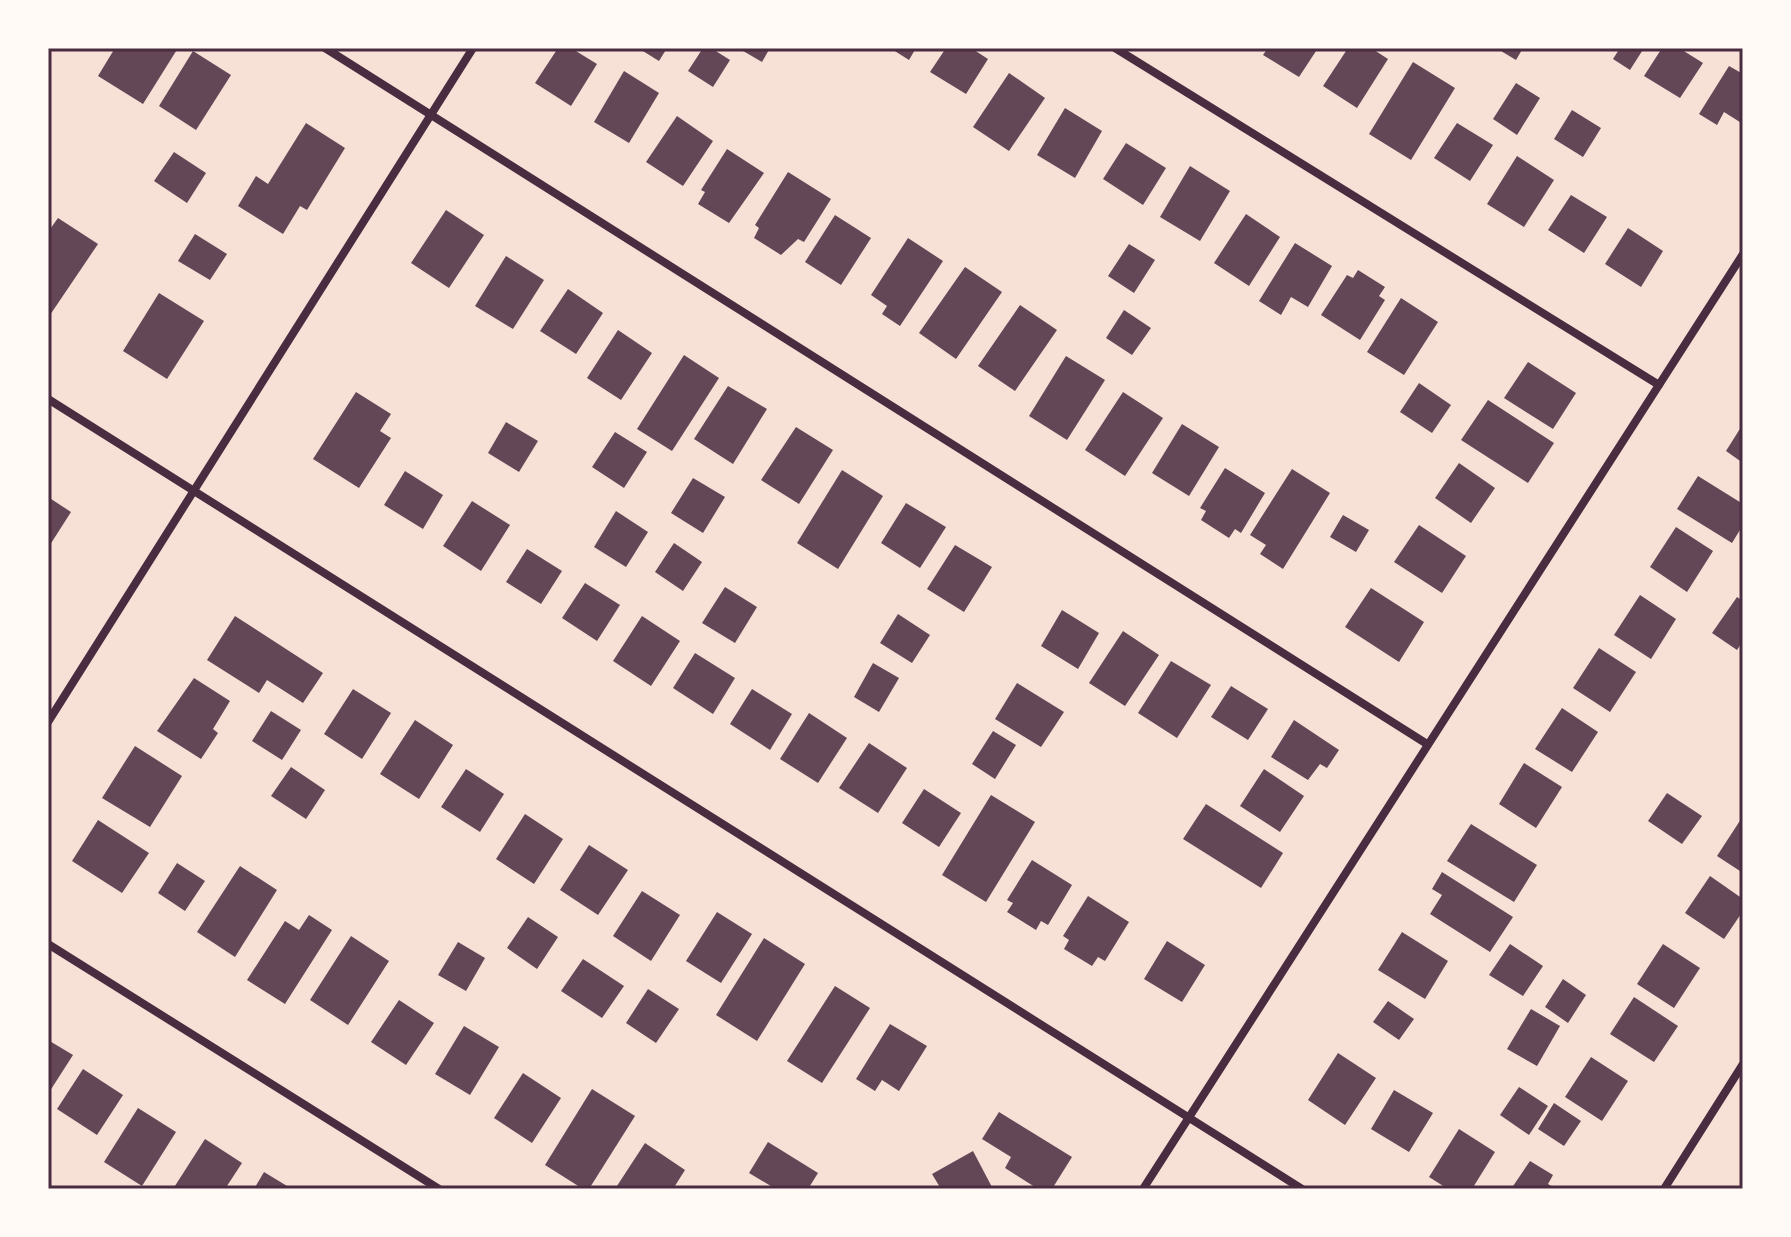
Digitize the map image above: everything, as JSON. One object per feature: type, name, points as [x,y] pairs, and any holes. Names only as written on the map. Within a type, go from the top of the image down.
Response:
[{"type":"street","points":[[325,48],[1427,744]]},
{"type":"street","points":[[48,722],[473,48]]},
{"type":"street","points":[[1115,48],[1659,385]]},
{"type":"street","points":[[1143,1189],[1743,254]]},
{"type":"street","points":[[48,399],[1302,1189]]},
{"type":"street","points":[[48,944],[439,1189]]},
{"type":"street","points":[[1664,1189],[1743,1064]]},
{"type":"building","points":[[115,48],[178,48],[143,104],[98,76]]},
{"type":"building","points":[[558,48],[571,48],[597,64],[571,106],[535,83]]},
{"type":"building","points":[[638,48],[667,48],[659,61]]},
{"type":"building","points":[[703,48],[711,48],[730,60],[713,87],[688,71]]},
{"type":"building","points":[[738,48],[770,48],[762,62]]},
{"type":"building","points":[[890,48],[916,48],[909,60]]},
{"type":"building","points":[[946,48],[971,48],[988,59],[966,94],[930,72]]},
{"type":"building","points":[[1268,48],[1318,48],[1299,77],[1263,55]]},
{"type":"building","points":[[1348,48],[1371,48],[1388,59],[1357,108],[1323,86]]},
{"type":"building","points":[[1496,48],[1523,48],[1516,60]]},
{"type":"building","points":[[1620,48],[1644,48],[1630,70],[1613,59]]},
{"type":"building","points":[[1662,48],[1679,48],[1703,63],[1680,98],[1644,76]]},
{"type":"building","points":[[193,51],[231,75],[196,130],[159,106]]},
{"type":"building","points":[[1413,62],[1455,88],[1411,160],[1369,134]]},
{"type":"building","points":[[1729,66],[1743,74],[1743,124],[1724,112],[1717,125],[1699,114]]},
{"type":"building","points":[[624,71],[659,93],[629,143],[594,122]]},
{"type":"building","points":[[1009,73],[1045,98],[1009,151],[973,127]]},
{"type":"building","points":[[1516,83],[1540,98],[1517,135],[1493,119]]},
{"type":"building","points":[[1065,108],[1102,131],[1075,178],[1037,155]]},
{"type":"building","points":[[1572,110],[1601,128],[1583,157],[1554,139]]},
{"type":"building","points":[[677,116],[713,141],[683,186],[646,162]]},
{"type":"building","points":[[306,123],[345,148],[307,210],[300,206],[283,234],[238,206],[256,176],[268,184]]},
{"type":"building","points":[[1457,123],[1493,145],[1470,181],[1434,158]]},
{"type":"building","points":[[1126,143],[1166,168],[1143,205],[1103,179]]},
{"type":"building","points":[[727,149],[764,173],[729,223],[698,204],[705,192],[701,190]]},
{"type":"building","points":[[174,152],[206,173],[187,203],[154,181]]},
{"type":"building","points":[[1517,156],[1554,180],[1524,227],[1487,204]]},
{"type":"building","points":[[1190,166],[1230,191],[1200,241],[1160,217]]},
{"type":"building","points":[[788,172],[831,199],[804,242],[798,239],[781,255],[754,238],[759,228],[755,225]]},
{"type":"building","points":[[1571,195],[1607,217],[1584,253],[1548,230]]},
{"type":"building","points":[[446,210],[484,235],[449,288],[411,263]]},
{"type":"building","points":[[1246,214],[1280,237],[1249,286],[1214,263]]},
{"type":"building","points":[[835,215],[871,238],[841,285],[805,262]]},
{"type":"building","points":[[58,218],[98,244],[50,315],[48,232]]},
{"type":"building","points":[[1628,228],[1663,251],[1641,287],[1605,264]]},
{"type":"building","points":[[195,234],[227,254],[210,280],[178,261]]},
{"type":"building","points":[[908,238],[943,261],[900,326],[882,314],[887,306],[871,295]]},
{"type":"building","points":[[1295,243],[1332,266],[1308,307],[1291,297],[1281,315],[1259,301]]},
{"type":"building","points":[[1129,244],[1155,260],[1134,293],[1108,276]]},
{"type":"building","points":[[506,256],[544,280],[513,329],[475,306]]},
{"type":"building","points":[[965,267],[1002,292],[956,359],[919,333]]},
{"type":"building","points":[[1358,270],[1385,287],[1379,296],[1385,300],[1360,340],[1321,315],[1347,275],[1353,278]]},
{"type":"building","points":[[568,289],[603,313],[576,354],[540,331]]},
{"type":"building","points":[[159,293],[204,321],[167,379],[123,351]]},
{"type":"building","points":[[1401,298],[1438,322],[1404,375],[1367,352]]},
{"type":"building","points":[[1020,305],[1057,330],[1015,391],[978,366]]},
{"type":"building","points":[[1124,310],[1151,328],[1132,355],[1106,338]]},
{"type":"building","points":[[618,330],[652,353],[621,400],[587,378]]},
{"type":"building","points":[[684,355],[719,378],[672,451],[637,429]]},
{"type":"building","points":[[1066,356],[1105,380],[1067,440],[1029,416]]},
{"type":"building","points":[[1528,362],[1576,393],[1553,429],[1504,398]]},
{"type":"building","points":[[1419,383],[1451,405],[1432,433],[1400,412]]},
{"type":"building","points":[[728,386],[767,409],[733,464],[694,439]]},
{"type":"building","points":[[356,392],[391,414],[380,431],[391,438],[359,488],[313,459]]},
{"type":"building","points":[[1123,392],[1163,418],[1125,476],[1085,450]]},
{"type":"building","points":[[1488,400],[1554,443],[1528,483],[1461,440]]},
{"type":"building","points":[[506,422],[538,441],[519,472],[488,453]]},
{"type":"building","points":[[1182,424],[1219,447],[1189,496],[1152,473]]},
{"type":"building","points":[[1743,424],[1743,463],[1726,451]]},
{"type":"building","points":[[796,427],[833,450],[799,504],[761,480]]},
{"type":"building","points":[[615,432],[647,452],[624,488],[592,467]]},
{"type":"building","points":[[1459,463],[1495,488],[1471,523],[1435,498]]},
{"type":"building","points":[[1225,468],[1265,493],[1241,533],[1235,529],[1229,538],[1201,520],[1206,511],[1200,508]]},
{"type":"building","points":[[1292,469],[1330,493],[1283,569],[1260,554],[1266,545],[1250,535]]},
{"type":"building","points":[[842,470],[883,496],[838,569],[797,543]]},
{"type":"building","points":[[405,471],[443,495],[423,529],[384,505]]},
{"type":"building","points":[[1698,476],[1743,504],[1743,525],[1732,543],[1677,509]]},
{"type":"building","points":[[693,478],[725,497],[703,533],[671,513]]},
{"type":"building","points":[[48,497],[71,512],[48,548]]},
{"type":"building","points":[[472,501],[510,525],[481,571],[443,546]]},
{"type":"building","points":[[906,503],[946,527],[920,568],[881,543]]},
{"type":"building","points":[[616,511],[648,532],[626,567],[594,547]]},
{"type":"building","points":[[1343,515],[1369,530],[1356,552],[1330,537]]},
{"type":"building","points":[[1419,525],[1466,556],[1442,593],[1394,562]]},
{"type":"building","points":[[1676,527],[1713,551],[1687,592],[1650,567]]},
{"type":"building","points":[[674,543],[702,562],[683,591],[655,572]]},
{"type":"building","points":[[955,545],[992,567],[964,612],[927,589]]},
{"type":"building","points":[[527,549],[562,571],[541,604],[506,582]]},
{"type":"building","points":[[585,583],[620,605],[597,641],[562,618]]},
{"type":"building","points":[[725,587],[757,607],[735,643],[702,623]]},
{"type":"building","points":[[1371,588],[1424,622],[1399,662],[1345,627]]},
{"type":"building","points":[[1640,595],[1676,619],[1651,659],[1614,635]]},
{"type":"building","points":[[1737,597],[1743,601],[1743,641],[1737,650],[1712,633]]},
{"type":"building","points":[[1062,610],[1099,633],[1078,669],[1041,646]]},
{"type":"building","points":[[898,614],[930,635],[912,663],[880,643]]},
{"type":"building","points":[[235,616],[323,673],[303,703],[267,680],[259,693],[207,660]]},
{"type":"building","points":[[642,616],[680,641],[651,686],[613,661]]},
{"type":"building","points":[[1123,631],[1159,655],[1125,706],[1089,683]]},
{"type":"building","points":[[1599,648],[1636,672],[1610,712],[1573,688]]},
{"type":"building","points":[[695,653],[735,678],[713,714],[673,688]]},
{"type":"building","points":[[1171,661],[1211,685],[1177,738],[1138,713]]},
{"type":"building","points":[[873,663],[899,678],[879,712],[854,697]]},
{"type":"building","points":[[194,678],[230,701],[213,729],[218,733],[201,759],[157,731]]},
{"type":"building","points":[[1017,683],[1064,712],[1041,747],[995,719]]},
{"type":"building","points":[[1231,686],[1268,709],[1248,740],[1211,717]]},
{"type":"building","points":[[353,689],[391,713],[362,759],[324,734]]},
{"type":"building","points":[[752,689],[792,714],[770,750],[730,724]]},
{"type":"building","points":[[1562,708],[1598,732],[1572,772],[1535,749]]},
{"type":"building","points":[[271,711],[301,730],[282,760],[252,741]]},
{"type":"building","points":[[809,713],[847,738],[818,783],[780,759]]},
{"type":"building","points":[[415,720],[453,745],[419,799],[380,774]]},
{"type":"building","points":[[1294,720],[1339,750],[1327,768],[1320,764],[1308,780],[1271,757]]},
{"type":"building","points":[[993,731],[1016,745],[995,779],[972,764]]},
{"type":"building","points":[[869,743],[907,768],[878,813],[839,788]]},
{"type":"building","points":[[135,746],[182,776],[150,827],[102,798]]},
{"type":"building","points":[[1524,763],[1562,787],[1536,828],[1499,804]]},
{"type":"building","points":[[291,767],[325,790],[306,819],[271,796]]},
{"type":"building","points":[[466,769],[504,794],[480,832],[441,807]]},
{"type":"building","points":[[1264,769],[1304,796],[1280,832],[1240,806]]},
{"type":"building","points":[[924,789],[961,813],[939,847],[902,823]]},
{"type":"building","points":[[1667,793],[1702,816],[1682,844],[1648,821]]},
{"type":"building","points":[[991,795],[1035,822],[986,902],[942,875]]},
{"type":"building","points":[[1206,804],[1283,853],[1261,888],[1183,839]]},
{"type":"building","points":[[525,814],[563,839],[534,884],[496,859]]},
{"type":"building","points":[[1743,816],[1743,873],[1717,856]]},
{"type":"building","points":[[98,820],[149,853],[122,893],[72,861]]},
{"type":"building","points":[[1471,824],[1537,865],[1514,902],[1447,861]]},
{"type":"building","points":[[589,845],[628,870],[598,915],[560,890]]},
{"type":"building","points":[[1032,860],[1072,885],[1048,925],[1041,921],[1036,930],[1007,912],[1013,903],[1007,900]]},
{"type":"building","points":[[177,863],[205,881],[185,911],[158,893]]},
{"type":"building","points":[[240,866],[277,890],[235,957],[197,932]]},
{"type":"building","points":[[1442,872],[1513,917],[1490,952],[1430,914],[1442,895],[1432,889]]},
{"type":"building","points":[[1710,876],[1743,899],[1743,911],[1724,939],[1685,913]]},
{"type":"building","points":[[642,891],[680,915],[651,961],[613,936]]},
{"type":"building","points":[[1088,896],[1129,922],[1105,961],[1098,957],[1092,966],[1064,949],[1069,940],[1063,936]]},
{"type":"building","points":[[717,912],[752,934],[721,983],[686,961]]},
{"type":"building","points":[[309,915],[332,930],[285,1004],[247,980],[285,921],[299,930]]},
{"type":"building","points":[[528,917],[558,937],[537,969],[507,948]]},
{"type":"building","points":[[1402,932],[1448,961],[1425,999],[1378,970]]},
{"type":"building","points":[[351,936],[389,961],[348,1025],[310,1000]]},
{"type":"building","points":[[764,938],[805,964],[757,1041],[716,1015]]},
{"type":"building","points":[[1167,941],[1205,965],[1182,1002],[1144,979]]},
{"type":"building","points":[[458,942],[485,958],[466,991],[438,975]]},
{"type":"building","points":[[1510,944],[1543,966],[1523,996],[1489,975]]},
{"type":"building","points":[[1663,944],[1700,968],[1674,1008],[1637,984]]},
{"type":"building","points":[[583,959],[624,986],[602,1018],[561,991]]},
{"type":"building","points":[[1563,979],[1586,995],[1568,1023],[1545,1007]]},
{"type":"building","points":[[835,986],[870,1008],[822,1083],[787,1061]]},
{"type":"building","points":[[648,989],[679,1009],[656,1043],[626,1023]]},
{"type":"building","points":[[1634,997],[1678,1026],[1654,1062],[1610,1034]]},
{"type":"building","points":[[399,1000],[434,1023],[406,1065],[371,1042]]},
{"type":"building","points":[[1388,1001],[1414,1019],[1399,1040],[1373,1022]]},
{"type":"building","points":[[1531,1009],[1560,1026],[1537,1066],[1507,1049]]},
{"type":"building","points":[[890,1024],[927,1046],[899,1091],[882,1080],[875,1091],[856,1079]]},
{"type":"building","points":[[464,1026],[499,1047],[470,1095],[435,1074]]},
{"type":"building","points":[[48,1040],[73,1055],[48,1094]]},
{"type":"building","points":[[1338,1053],[1376,1078],[1345,1125],[1308,1100]]},
{"type":"building","points":[[1591,1057],[1628,1081],[1602,1121],[1565,1097]]},
{"type":"building","points":[[83,1069],[123,1095],[97,1135],[57,1109]]},
{"type":"building","points":[[523,1073],[561,1098],[532,1143],[494,1118]]},
{"type":"building","points":[[1519,1087],[1548,1106],[1529,1135],[1500,1115]]},
{"type":"building","points":[[592,1089],[635,1116],[589,1189],[583,1189],[545,1165]]},
{"type":"building","points":[[1394,1090],[1433,1113],[1409,1152],[1371,1129]]},
{"type":"building","points":[[1554,1103],[1581,1121],[1564,1146],[1538,1129]]},
{"type":"building","points":[[138,1108],[176,1132],[142,1186],[104,1162]]},
{"type":"building","points":[[999,1112],[1072,1157],[1052,1189],[1038,1189],[1005,1168],[1011,1157],[982,1139]]},
{"type":"building","points":[[1459,1129],[1495,1152],[1472,1189],[1448,1189],[1429,1177]]},
{"type":"building","points":[[205,1139],[242,1163],[225,1189],[173,1189]]},
{"type":"building","points":[[768,1142],[818,1173],[808,1189],[776,1189],[749,1173]]},
{"type":"building","points":[[645,1143],[685,1170],[673,1189],[615,1189]]},
{"type":"building","points":[[973,1151],[993,1189],[941,1189],[932,1174]]},
{"type":"building","points":[[1530,1161],[1553,1175],[1548,1184],[1556,1189],[1511,1189]]},
{"type":"building","points":[[264,1172],[292,1189],[254,1189]]}]
